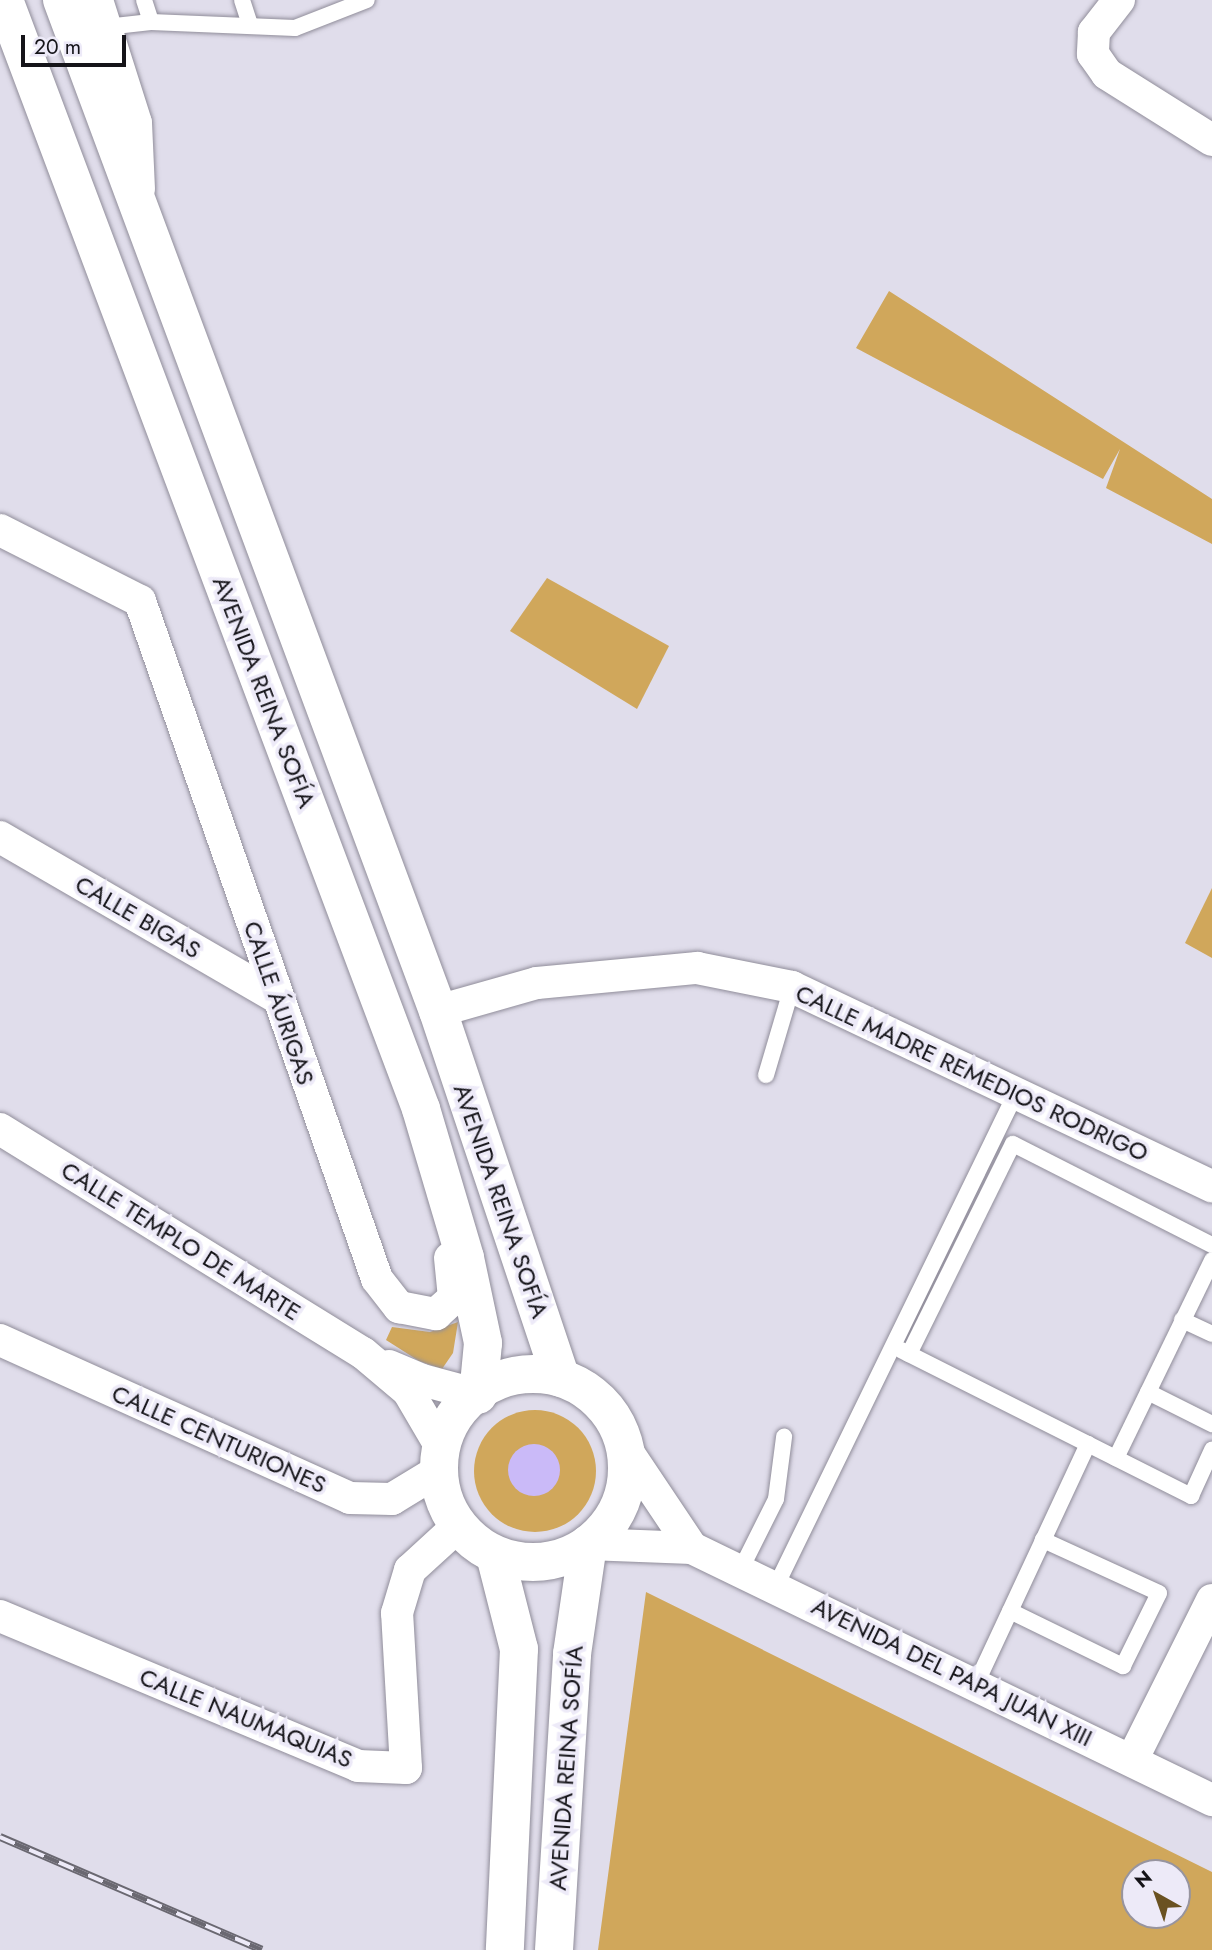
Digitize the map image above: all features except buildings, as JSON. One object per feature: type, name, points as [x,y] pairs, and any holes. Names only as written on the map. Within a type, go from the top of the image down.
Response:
[{"type":"highway","name":"AVENIDA REINA SOFÍA","points":[[4,0],[421,1109],[466,1258],[483,1343],[478,1395]]},
{"type":"highway","name":"AVENIDA REINA SOFÍA","points":[[62,0],[438,1011],[561,1378]]},
{"type":"highway","points":[[517,1375],[561,1378],[587,1390],[605,1407],[625,1448],[623,1496],[611,1521],[588,1545],[537,1562],[495,1555],[458,1526],[445,1503],[440,1459],[451,1420],[497,1381],[517,1375]]},
{"type":"highway","name":"AVENIDA REINA SOFÍA","points":[[554,1950],[572,1654],[588,1545]]},
{"type":"highway","name":"AVENIDA REINA SOFÍA","points":[[495,1555],[519,1650],[505,1950]]},
{"type":"street","points":[[1119,0],[1094,32],[1093,54],[1107,74],[1212,141]]},
{"type":"street","points":[[102,13],[136,123],[140,204]]},
{"type":"street","name":"CALLE ÁURIGAS","points":[[0,530],[140,601],[276,997],[377,1279],[399,1307],[436,1314],[454,1298],[421,1109]]},
{"type":"street","name":"CALLE BIGAS","points":[[0,836],[276,997]]},
{"type":"street","name":"CALLE MADRE REMEDIOS RODRIGO","points":[[438,1011],[537,983],[697,968],[792,987],[1212,1186]]},
{"type":"street","name":"CALLE TEMPLO DE MARTE","points":[[0,1129],[363,1353],[422,1380],[478,1395]]},
{"type":"street","name":"CALLE CENTURIONES","points":[[0,1340],[350,1498],[392,1499],[440,1459]]},
{"type":"street","name":"CALLE TEMPLO DE MARTE","points":[[363,1353],[408,1391],[440,1459]]},
{"type":"street","points":[[625,1448],[691,1548]]},
{"type":"street","name":"CALLE NAUMAQUIAS","points":[[0,1616],[358,1766],[405,1768],[397,1613],[410,1570],[458,1526]]},
{"type":"street","name":"AVENIDA DEL PAPA JUAN XIII","points":[[588,1545],[691,1548],[741,1569],[1212,1800]]},
{"type":"street","points":[[1132,1760],[1212,1600]]},
{"type":"lane","points":[[144,0],[152,22]]},
{"type":"lane","points":[[242,0],[250,24]]},
{"type":"lane","points":[[102,13],[152,22],[250,24],[295,28],[367,0]]},
{"type":"lane","points":[[766,1075],[792,987]]},
{"type":"lane","points":[[776,1586],[1016,1093]]},
{"type":"lane","points":[[909,1354],[1013,1144],[1212,1245]]},
{"type":"lane","points":[[1116,1458],[1212,1259]]},
{"type":"lane","points":[[1182,1320],[1212,1334]]},
{"type":"lane","points":[[892,1346],[1191,1496],[1212,1450]]},
{"type":"lane","points":[[1148,1392],[1212,1424]]},
{"type":"lane","points":[[741,1569],[776,1499],[784,1437]]},
{"type":"lane","points":[[976,1684],[1088,1444]]},
{"type":"lane","points":[[1010,1611],[1123,1666],[1159,1592],[1043,1540]]},
{"type":"shaded area","points":[[889,291],[1212,499],[1212,544],[1106,488],[1120,449],[1103,479],[856,348]]},
{"type":"shaded area","points":[[547,578],[669,646],[637,709],[510,631]]},
{"type":"shaded area","points":[[1212,888],[1212,958],[1185,943]]},
{"type":"shaded area","points":[[458,1322],[453,1353],[442,1369],[419,1361],[386,1340],[392,1327],[430,1332]]},
{"type":"shaded area","points":[[535,1410],[558,1414],[578,1428],[592,1448],[596,1471],[592,1494],[578,1514],[558,1528],[535,1532],[512,1528],[492,1514],[478,1494],[474,1471],[478,1448],[492,1428],[512,1414]]},
{"type":"shaded area","points":[[534,1444],[544,1446],[552,1452],[558,1460],[558,1480],[552,1488],[544,1494],[534,1496],[524,1494],[516,1488],[510,1480],[508,1470],[510,1460],[516,1452],[524,1446]]},
{"type":"shaded area","points":[[646,1592],[1186,1859],[1121,1859],[1121,1929],[1191,1929],[1191,1862],[1212,1872],[1212,1950],[598,1950]]},
{"type":"railway","points":[[0,1837],[262,1950]]}]
